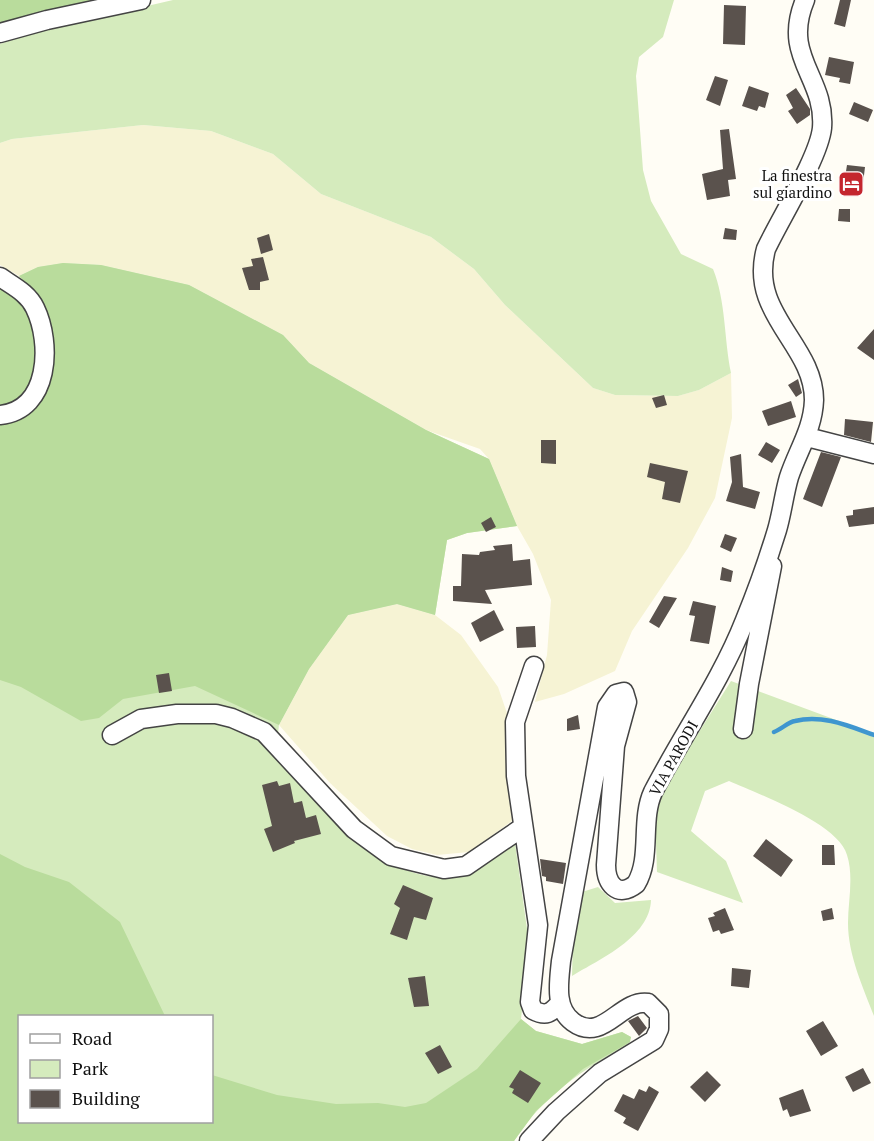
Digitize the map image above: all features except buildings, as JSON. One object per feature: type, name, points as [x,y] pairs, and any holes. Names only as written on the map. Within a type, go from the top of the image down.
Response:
[{"type":"street","points":[[0,33],[47,20],[141,0]]},
{"type":"street","name":"VIA PARODI","points":[[560,1003],[561,961],[609,703],[618,692],[626,695],[627,702],[615,746],[607,837],[607,878],[614,888],[622,890],[632,888],[639,880],[649,801],[717,680],[736,640],[777,529],[790,475],[807,437],[814,399],[808,370],[799,352],[779,325],[771,306],[763,264],[766,249],[816,148],[822,130],[818,95],[798,49],[798,22],[805,0]]},
{"type":"street","points":[[0,277],[24,293],[35,308],[43,334],[44,354],[43,373],[34,396],[17,410],[0,415]]},
{"type":"street","points":[[807,437],[874,454]]},
{"type":"street","points":[[743,729],[749,684],[769,592],[777,529]]},
{"type":"street","points":[[530,1141],[556,1112],[600,1073],[650,1043],[659,1029],[659,1014],[648,1003],[638,1003],[604,1026],[588,1028],[570,1020],[560,1003],[551,1013],[542,1014],[533,1010],[530,1002],[538,925],[516,776],[515,722],[534,666]]},
{"type":"street","points":[[112,735],[141,719],[177,714],[216,714],[232,718],[264,732],[354,829],[382,849],[392,856],[444,869],[466,866],[523,827]]},
{"type":"shaded area","points":[[143,125],[211,131],[273,154],[321,194],[431,237],[474,269],[505,305],[593,388],[615,395],[678,396],[699,390],[731,373],[732,418],[715,498],[688,548],[632,631],[615,671],[564,694],[535,702],[547,655],[551,600],[533,554],[517,526],[489,459],[480,449],[426,430],[309,363],[283,335],[189,285],[101,265],[63,263],[38,267],[19,276],[0,265],[0,143],[12,139]]},
{"type":"shaded area","points":[[397,604],[435,615],[461,635],[498,687],[509,719],[512,821],[469,852],[437,855],[412,849],[387,836],[330,783],[279,725],[309,669],[348,615]]},
{"type":"green space","points":[[0,0],[110,0],[60,8],[0,25]]},
{"type":"green space","points":[[173,0],[674,0],[663,37],[639,57],[636,76],[643,170],[651,201],[681,254],[713,269],[723,307],[731,373],[699,390],[678,396],[615,395],[593,388],[505,305],[474,269],[431,237],[321,194],[273,154],[211,131],[143,125],[12,139],[0,143],[0,44],[31,33]]},
{"type":"green space","points":[[63,263],[101,265],[189,285],[283,335],[309,363],[426,430],[489,459],[517,526],[467,533],[447,540],[435,615],[397,604],[348,615],[309,669],[279,724],[276,756],[336,821],[358,841],[382,858],[407,871],[435,877],[465,876],[515,843],[529,943],[521,1019],[536,1031],[582,1044],[622,1032],[631,1037],[628,1045],[580,1074],[551,1098],[537,1111],[514,1141],[0,1141],[0,424],[22,416],[39,402],[32,289],[19,276],[38,267]]},
{"type":"green space","points":[[63,263],[101,265],[189,285],[283,335],[309,363],[426,430],[489,459],[517,526],[467,533],[447,540],[435,615],[397,604],[348,615],[309,669],[279,725],[195,686],[123,699],[99,718],[81,721],[21,687],[0,680],[0,424],[22,416],[39,402],[32,289],[19,276],[38,267]]},
{"type":"green space","points":[[0,287],[17,299],[25,309],[35,336],[37,351],[32,380],[25,392],[14,401],[0,406]]},
{"type":"green space","points":[[731,681],[874,734],[874,1016],[857,971],[851,947],[848,923],[850,872],[847,855],[841,843],[813,821],[729,781],[705,791],[691,831],[726,861],[743,903],[657,872],[655,814],[667,783]]},
{"type":"green space","points":[[0,854],[25,867],[69,882],[120,922],[165,1015],[18,1015],[18,1123],[213,1123],[213,1075],[277,1095],[336,1104],[378,1103],[405,1107],[426,1103],[477,1069],[521,1019],[536,1031],[582,1044],[622,1032],[631,1037],[630,1042],[583,1069],[536,1111],[514,1141],[0,1141]]},
{"type":"green space","points":[[598,887],[615,903],[651,900],[648,913],[642,925],[622,946],[572,976],[573,937],[582,892]]},
{"type":"waterway","points":[[774,732],[792,722],[815,719],[835,722],[874,735]]},
{"type":"place","name":"La finestra sul giardino","points":[[851,184]]}]
